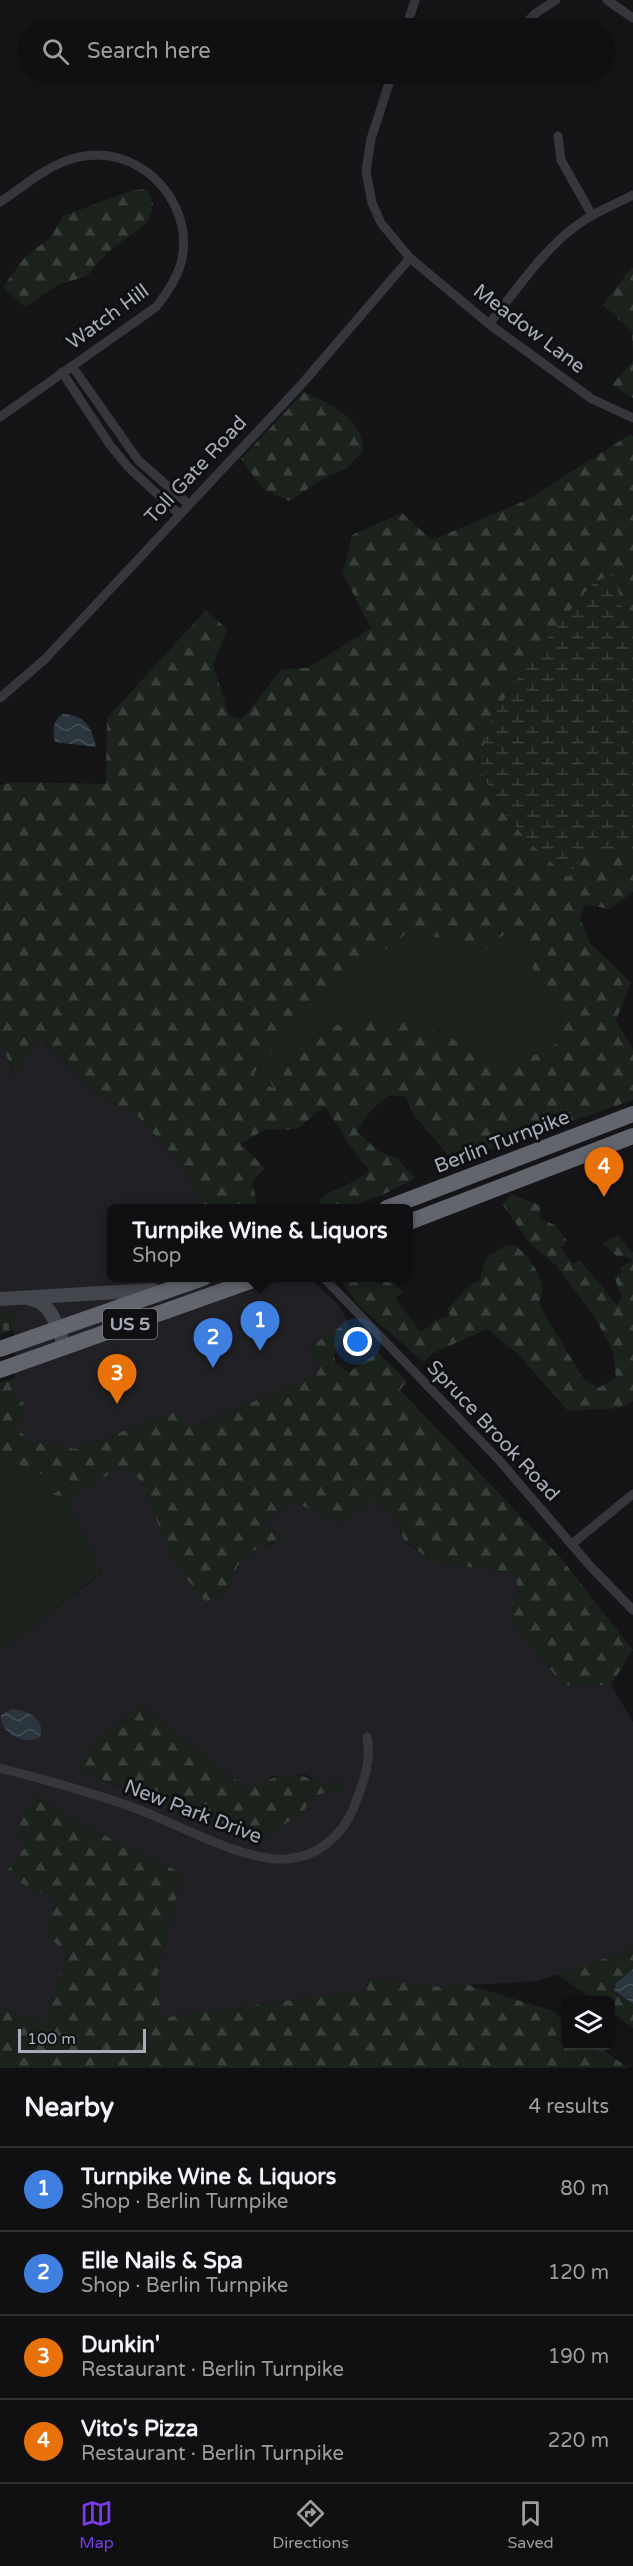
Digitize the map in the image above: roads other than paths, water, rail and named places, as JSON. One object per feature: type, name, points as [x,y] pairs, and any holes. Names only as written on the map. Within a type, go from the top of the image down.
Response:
[{"type":"highway","name":"Berlin Turnpike","points":[[400,1204],[633,1114]]},
{"type":"highway","name":"Berlin Turnpike","points":[[413,1220],[633,1136]]},
{"type":"highway","name":"US 5","points":[[0,1349],[193,1282]]},
{"type":"highway","name":"US 5","points":[[0,1370],[248,1282]]},
{"type":"street","points":[[409,18],[415,0]]},
{"type":"street","points":[[531,18],[556,0]]},
{"type":"street","points":[[607,0],[633,18]]},
{"type":"street","name":"Meadow Lane","points":[[389,84],[367,156],[367,187],[381,223],[410,258],[489,324],[592,399],[633,418]]},
{"type":"street","points":[[558,136],[561,160],[592,215]]},
{"type":"street","name":"Watch Hill","points":[[0,202],[60,164],[76,157],[111,156],[140,166],[160,183],[175,207],[183,233],[179,271],[166,295],[147,315],[0,417]]},
{"type":"street","points":[[489,324],[558,241],[592,215],[633,195]]},
{"type":"street","name":"Toll Gate Road","points":[[0,698],[45,659],[327,356],[410,258]]},
{"type":"street","points":[[72,366],[138,460],[188,504]]},
{"type":"street","points":[[62,372],[110,445],[151,489],[179,514]]},
{"type":"street","points":[[94,421],[104,414]]},
{"type":"street","points":[[151,489],[159,480]]},
{"type":"street","name":"Spruce Brook Road","points":[[328,1282],[498,1459],[633,1610]]},
{"type":"street","points":[[0,1299],[120,1294],[182,1286]]},
{"type":"street","points":[[22,1298],[41,1301],[47,1306],[64,1348]]},
{"type":"street","points":[[572,1544],[633,1494]]},
{"type":"street","name":"New Park Drive","points":[[0,1768],[103,1797],[252,1855],[285,1859],[314,1852],[327,1844],[345,1824],[366,1775],[369,1755],[367,1737]]},
{"type":"water","points":[[63,714],[77,717],[87,724],[96,747],[55,742],[54,726]]},
{"type":"water","points":[[12,1709],[30,1714],[39,1722],[41,1732],[39,1738],[20,1739],[8,1732],[1,1715]]},
{"type":"water","points":[[633,1969],[633,2004],[614,1991],[616,1983]]},
{"type":"place","name":"Vito's Pizza","points":[[604,1197]]},
{"type":"place","name":"Turnpike Wine & Liquors","points":[[260,1351]]},
{"type":"place","name":"Elle Nails & Spa","points":[[213,1368]]},
{"type":"place","name":"Dunkin'","points":[[117,1404]]}]
